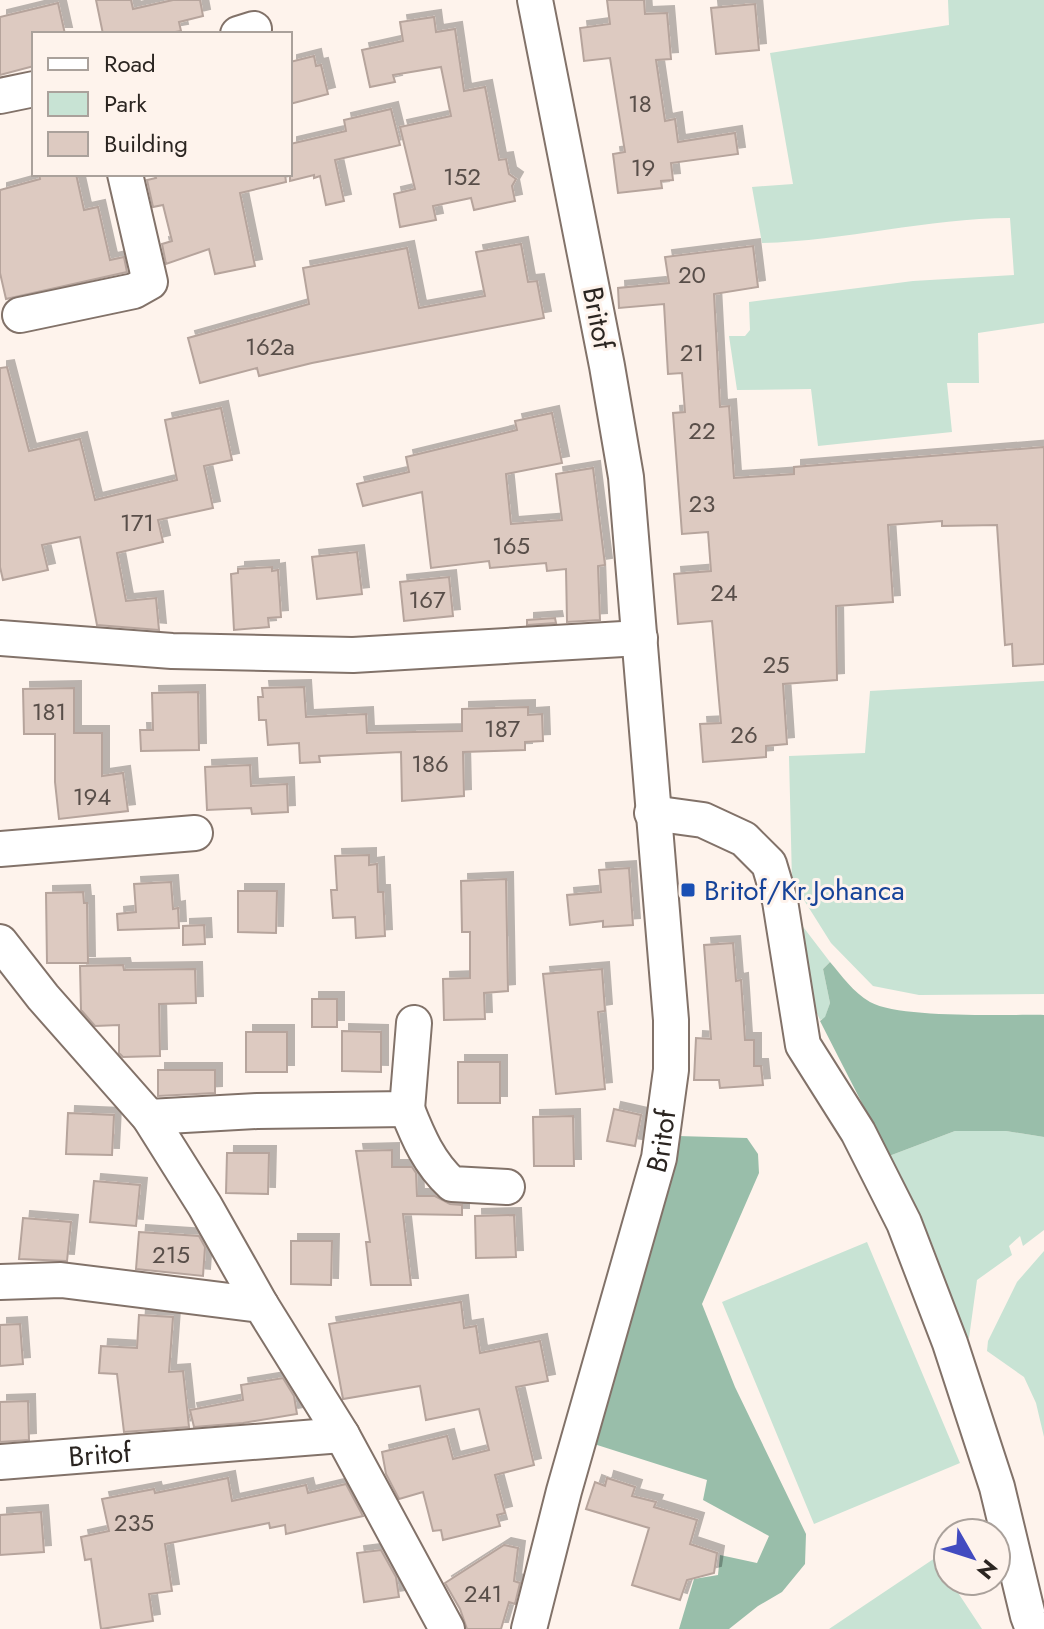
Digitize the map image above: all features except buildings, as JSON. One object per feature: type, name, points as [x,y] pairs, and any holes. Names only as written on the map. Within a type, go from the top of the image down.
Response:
[{"type":"street","name":"Britof","points":[[529,1629],[564,1491],[659,1158],[667,1108],[671,1020],[621,445],[535,0]]},
{"type":"street","points":[[0,96],[32,89]]},
{"type":"street","points":[[20,315],[134,291],[150,282],[125,176]]},
{"type":"street","points":[[0,638],[172,651],[353,655],[640,638]]},
{"type":"street","points":[[652,813],[703,820],[744,839],[769,864],[780,901],[803,1045],[858,1132],[904,1223],[950,1343],[997,1487],[1033,1629]]},
{"type":"street","points":[[0,849],[195,833]]},
{"type":"street","points":[[0,942],[43,997],[149,1117],[342,1435],[447,1629]]},
{"type":"street","points":[[414,1023],[407,1109],[435,1168],[452,1184],[507,1187]]},
{"type":"street","points":[[149,1117],[257,1111],[407,1109]]},
{"type":"street","points":[[0,1282],[61,1280],[261,1305]]},
{"type":"street","name":"Britof","points":[[0,1462],[342,1435]]},
{"type":"green space","points":[[948,0],[1044,0],[1044,323],[978,333],[979,383],[947,383],[952,432],[818,446],[811,389],[737,390],[729,336],[745,336],[750,330],[749,302],[913,281],[1014,275],[1010,218],[762,243],[752,187],[793,184],[770,53],[949,25]]},
{"type":"green space","points":[[1044,681],[1044,994],[919,995],[873,986],[831,943],[792,881],[789,756],[865,753],[870,691]]},
{"type":"green space","points":[[794,915],[830,962],[823,969],[830,1003],[825,1018],[820,1020],[806,989]]},
{"type":"green space","points":[[830,962],[858,994],[885,1007],[928,1013],[1044,1015],[1044,1137],[1006,1131],[955,1131],[889,1156],[820,1021],[825,1017],[830,1003],[823,969]]},
{"type":"green space","points":[[955,1131],[1006,1131],[1044,1137],[1044,1230],[1023,1246],[1020,1236],[1009,1246],[1012,1255],[977,1280],[969,1338],[958,1334],[931,1242],[889,1156]]},
{"type":"green space","points":[[678,1136],[747,1138],[758,1154],[759,1173],[702,1304],[735,1387],[806,1534],[805,1564],[782,1592],[729,1629],[679,1629],[694,1579],[718,1575],[720,1555],[757,1563],[769,1536],[703,1500],[707,1480],[594,1444]]},
{"type":"green space","points":[[867,1242],[960,1463],[814,1524],[722,1302]]},
{"type":"green space","points":[[1044,1251],[1044,1437],[1036,1403],[1024,1377],[987,1351],[988,1341],[1017,1282]]},
{"type":"green space","points":[[932,1560],[932,1597],[961,1597],[982,1629],[829,1629]]},
{"type":"place","name":"Britof/Kr.Johanca","points":[[688,890]]}]
